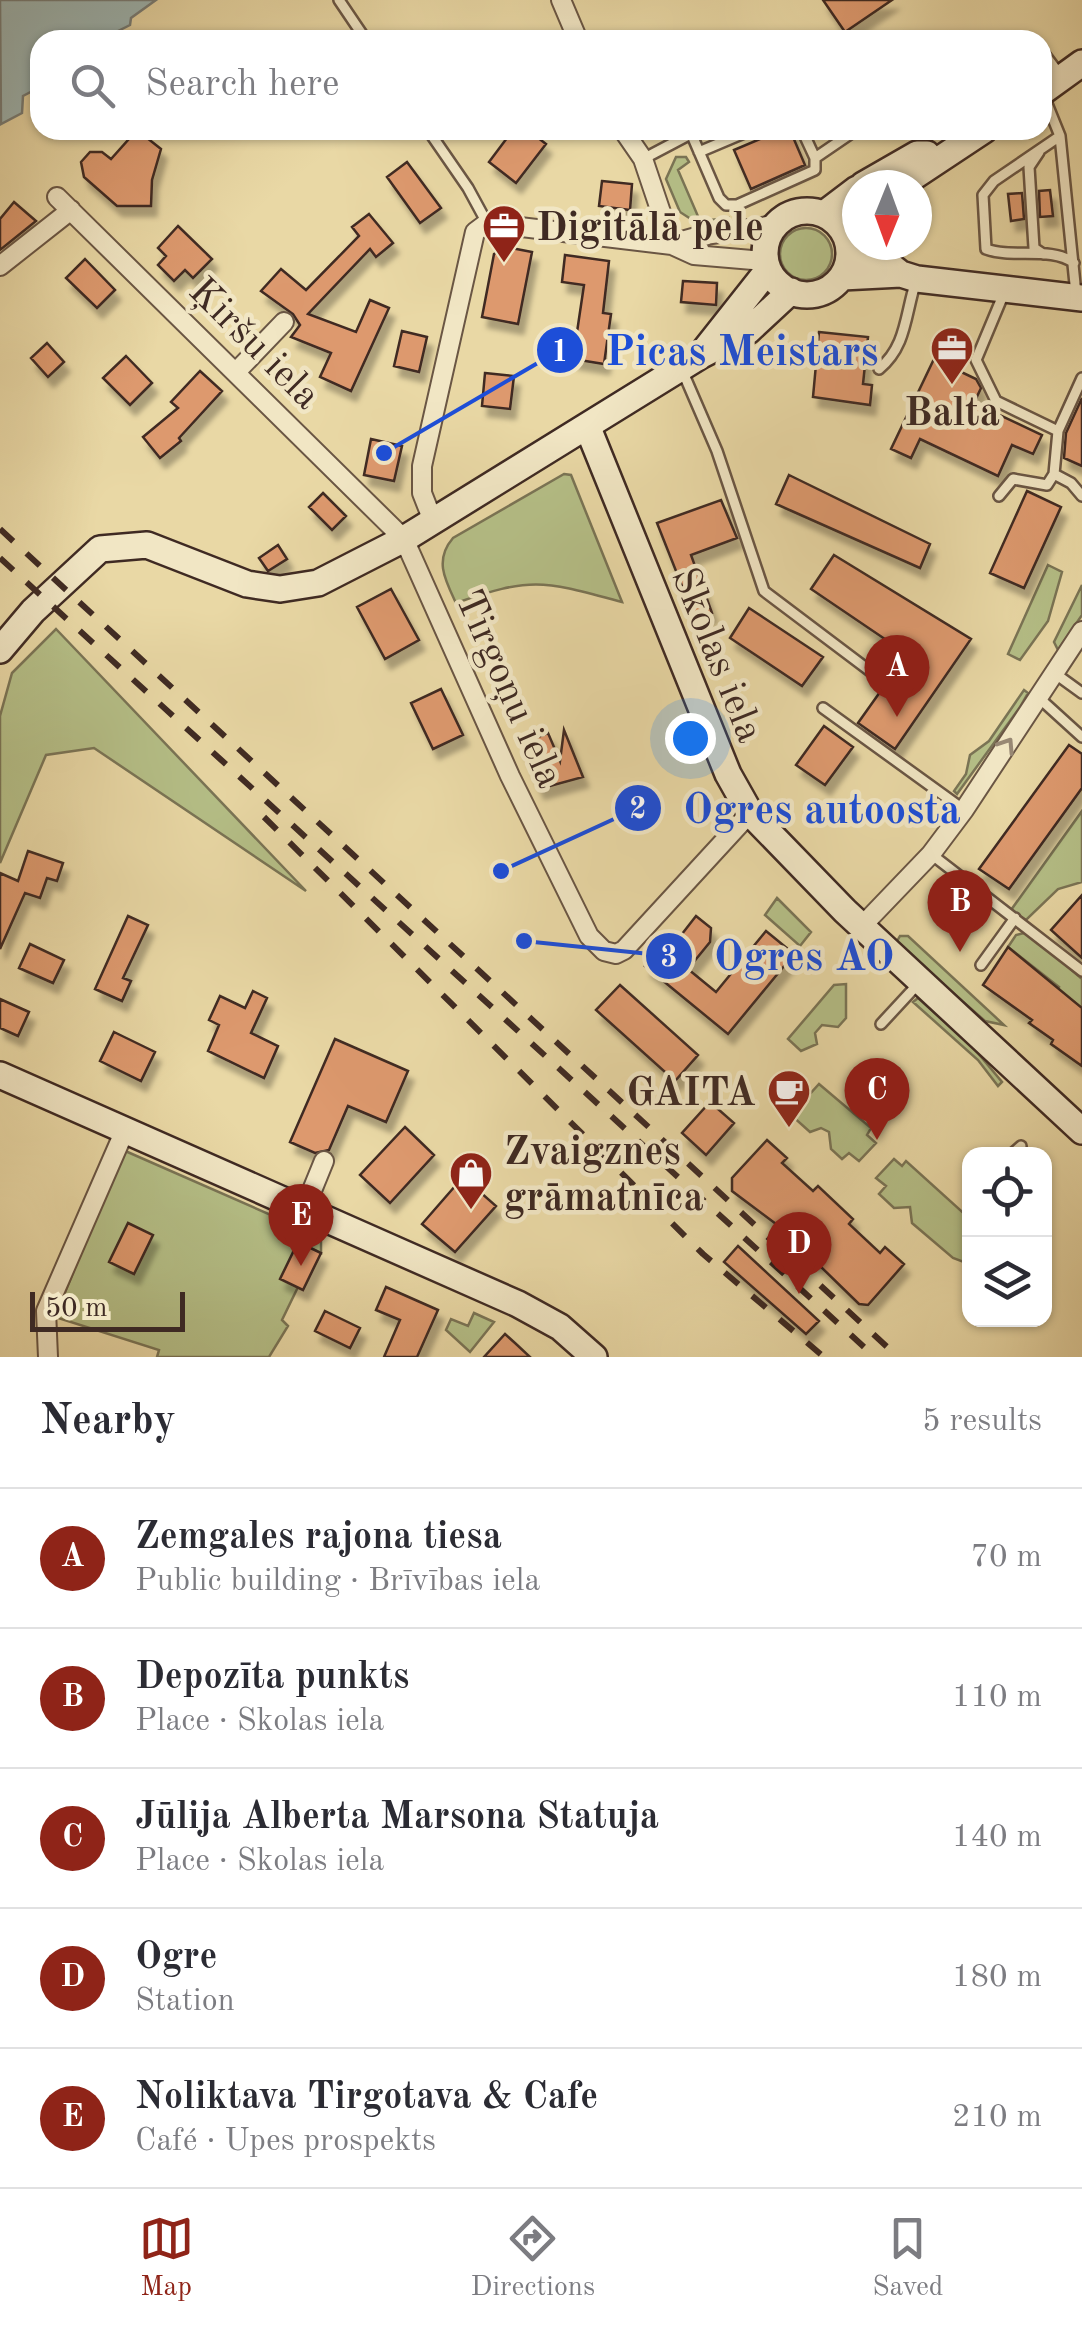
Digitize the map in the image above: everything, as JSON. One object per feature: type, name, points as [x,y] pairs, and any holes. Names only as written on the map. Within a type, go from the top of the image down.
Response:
[{"type":"main road","points":[[924,170],[969,140]]},
{"type":"main road","points":[[890,170],[918,154],[948,154]]},
{"type":"main road","points":[[932,177],[948,154]]},
{"type":"main road","points":[[691,362],[766,266],[768,239],[777,224],[792,214],[824,214],[842,200]]},
{"type":"main road","points":[[824,214],[842,229]]},
{"type":"main road","points":[[842,277],[846,260]]},
{"type":"main road","points":[[883,260],[909,276]]},
{"type":"main road","points":[[902,260],[909,276]]},
{"type":"main road","points":[[766,266],[791,291],[816,294],[842,277],[909,276],[1004,290],[1080,295]]},
{"type":"main road","points":[[0,650],[32,611],[100,550],[147,546],[246,584],[294,589],[318,583],[404,539],[748,331],[791,291]]},
{"type":"main road","name":"Skolas iela","points":[[588,428],[728,774],[750,813],[861,927],[1082,1131]]},
{"type":"main road","points":[[0,1075],[518,1304],[560,1327],[594,1357]]},
{"type":"street","points":[[561,0],[574,30]]},
{"type":"street","points":[[630,140],[643,159],[672,245]]},
{"type":"street","name":"Ķiršu iela","points":[[57,196],[404,539]]},
{"type":"street","points":[[0,266],[71,210]]},
{"type":"street","points":[[432,520],[422,492],[422,466],[475,232],[487,223],[672,245],[694,254],[766,266]]},
{"type":"street","points":[[672,245],[691,236],[711,237],[777,224]]},
{"type":"street","points":[[236,372],[284,322]]},
{"type":"street","name":"Tirgoņu iela","points":[[404,539],[510,776],[589,936],[604,951],[616,954],[624,950],[750,813]]},
{"type":"street","points":[[861,927],[931,854],[964,810],[1082,631]]},
{"type":"street","points":[[48,1357],[46,1312],[125,1130]]},
{"type":"street","points":[[304,1210],[324,1161]]},
{"type":"lane","points":[[339,0],[359,30]]},
{"type":"lane","points":[[1057,81],[1080,295]]},
{"type":"lane","points":[[1060,136],[994,181],[983,195],[986,249],[1002,255],[1064,256],[1074,263]]},
{"type":"lane","points":[[435,140],[487,223]]},
{"type":"lane","points":[[643,159],[680,140]]},
{"type":"lane","points":[[697,140],[726,205],[804,178],[815,170],[815,158],[807,140]]},
{"type":"lane","points":[[699,152],[727,140]]},
{"type":"lane","points":[[815,158],[841,140]]},
{"type":"lane","points":[[1042,148],[1029,167],[1034,248],[1045,256]]},
{"type":"lane","points":[[878,369],[902,339],[909,276]]},
{"type":"lane","points":[[1004,290],[976,360],[996,401],[1058,432]]},
{"type":"lane","points":[[691,362],[764,591],[870,670]]},
{"type":"lane","points":[[1000,496],[1014,479],[1047,485],[1054,474],[1058,432],[1082,378]]},
{"type":"lane","points":[[1054,474],[1071,483],[1082,496]]},
{"type":"lane","points":[[1054,672],[1082,693]]},
{"type":"lane","points":[[1038,698],[1082,736]]},
{"type":"lane","points":[[823,708],[964,810]]},
{"type":"lane","points":[[931,854],[1082,971]]},
{"type":"lane","points":[[981,965],[1015,918]]},
{"type":"lane","points":[[881,1024],[920,982]]},
{"type":"green space","points":[[676,157],[686,157],[689,162],[678,170],[700,221],[730,218],[697,223],[680,212],[666,179]]},
{"type":"green space","points":[[806,228],[824,236],[832,254],[824,272],[806,280],[788,272],[780,254],[788,236]]},
{"type":"green space","points":[[564,474],[571,475],[622,602],[539,584],[503,588],[456,603],[443,562],[453,538]]},
{"type":"green space","points":[[1048,565],[1062,572],[1048,621],[1020,660],[1008,654]]},
{"type":"green space","points":[[1082,585],[1082,615],[1058,650],[1054,642]]},
{"type":"green space","points":[[56,629],[306,891],[94,748],[46,755],[0,863],[0,716],[12,673]]},
{"type":"green space","points":[[1024,690],[1028,693],[1020,707],[957,794],[954,791],[966,774],[970,755],[989,741]]},
{"type":"green space","points":[[1082,811],[1082,882],[1058,889],[1026,920],[1011,910]]},
{"type":"green space","points":[[777,898],[811,932],[800,946],[765,915]]},
{"type":"green space","points":[[1028,932],[1082,979],[1082,1013],[1057,990],[1059,987],[1008,947],[1016,935]]},
{"type":"green space","points":[[900,936],[908,936],[1004,1025],[985,1021],[896,943]]},
{"type":"green space","points":[[846,984],[846,1018],[838,1027],[822,1025],[815,1033],[817,1044],[801,1051],[788,1039],[834,985]]},
{"type":"green space","points":[[918,998],[972,1046],[1002,1082],[998,1086],[978,1060],[913,1002]]},
{"type":"green space","points":[[819,1084],[871,1128],[867,1135],[876,1143],[859,1161],[849,1153],[842,1159],[831,1149],[829,1132],[821,1128],[810,1132],[791,1115]]},
{"type":"green space","points":[[123,1150],[321,1237],[321,1253],[298,1242],[298,1287],[282,1320],[288,1326],[269,1357],[157,1357],[159,1350],[55,1317]]},
{"type":"green space","points":[[894,1159],[902,1166],[906,1161],[962,1212],[962,1261],[912,1223],[910,1207],[894,1208],[879,1194],[886,1186],[876,1178]]},
{"type":"green space","points":[[474,1313],[494,1322],[470,1352],[446,1330],[451,1319],[468,1326]]},
{"type":"water","points":[[0,0],[156,0],[120,30],[30,30],[30,92],[23,96],[22,113],[1,124]]},
{"type":"building","points":[[823,0],[892,0],[848,30],[844,30]]},
{"type":"building","points":[[128,140],[150,140],[161,149],[152,180],[151,206],[117,206],[84,177],[81,162],[90,152],[102,152],[111,159]]},
{"type":"building","points":[[506,140],[541,140],[546,144],[516,183],[489,162]]},
{"type":"building","points":[[758,140],[794,140],[805,165],[751,189],[734,150]]},
{"type":"building","points":[[407,162],[441,208],[420,223],[387,177]]},
{"type":"building","points":[[602,181],[632,184],[630,210],[599,206]]},
{"type":"building","points":[[1050,190],[1053,216],[1040,217],[1039,191]]},
{"type":"building","points":[[1022,193],[1024,219],[1011,221],[1008,194]]},
{"type":"building","points":[[14,202],[36,221],[0,250],[0,219]]},
{"type":"building","points":[[369,214],[393,243],[376,257],[370,249],[308,314],[356,332],[370,300],[389,308],[351,391],[320,377],[331,353],[291,337],[300,325],[293,314],[261,291],[281,269],[306,290],[359,236],[352,227]]},
{"type":"building","points":[[178,226],[212,259],[193,278],[185,270],[174,281],[158,265],[166,256],[158,248]]},
{"type":"building","points":[[506,247],[532,252],[518,324],[482,317],[494,254]]},
{"type":"building","points":[[565,255],[609,261],[603,313],[611,314],[604,364],[573,359],[584,285],[562,282]]},
{"type":"building","points":[[85,259],[115,290],[97,308],[66,278]]},
{"type":"building","points":[[683,281],[717,283],[716,305],[681,302]]},
{"type":"building","points":[[402,331],[427,337],[419,372],[394,366]]},
{"type":"building","points":[[819,332],[868,337],[863,384],[872,385],[870,405],[813,397]]},
{"type":"building","points":[[47,343],[64,362],[48,377],[31,358]]},
{"type":"building","points":[[126,356],[152,383],[130,405],[103,378]]},
{"type":"building","points":[[934,359],[976,379],[981,388],[974,403],[1042,435],[1033,454],[1012,445],[998,476],[920,439],[911,458],[891,449]]},
{"type":"building","points":[[200,371],[222,391],[179,438],[181,441],[160,458],[143,437],[178,408],[171,402]]},
{"type":"building","points":[[485,373],[514,376],[510,409],[482,406]]},
{"type":"building","points":[[1082,398],[1082,466],[1064,458],[1066,433]]},
{"type":"building","points":[[371,439],[402,446],[394,481],[364,475]]},
{"type":"building","points":[[789,475],[930,544],[920,568],[776,504]]},
{"type":"building","points":[[1027,491],[1061,507],[1024,588],[990,573]]},
{"type":"building","points":[[323,493],[346,516],[332,530],[309,507]]},
{"type":"building","points":[[721,500],[737,538],[691,555],[712,613],[695,619],[657,523]]},
{"type":"building","points":[[278,545],[287,559],[268,571],[259,558]]},
{"type":"building","points":[[834,555],[971,639],[895,749],[858,723],[907,654],[811,589]]},
{"type":"building","points":[[391,589],[419,640],[385,659],[357,607]]},
{"type":"building","points":[[749,608],[823,657],[802,686],[730,638]]},
{"type":"building","points":[[441,689],[463,735],[433,749],[411,703]]},
{"type":"building","points":[[824,726],[853,747],[825,785],[796,765]]},
{"type":"building","points":[[564,730],[583,777],[539,789],[520,744],[548,733],[560,761]]},
{"type":"building","points":[[1069,745],[1082,754],[1082,788],[1009,889],[979,869]]},
{"type":"building","points":[[28,851],[63,863],[57,881],[47,878],[40,898],[25,893],[0,949],[0,873],[18,881]]},
{"type":"building","points":[[1082,895],[1082,958],[1051,930]]},
{"type":"building","points":[[128,916],[148,925],[123,978],[131,981],[122,1001],[95,989]]},
{"type":"building","points":[[696,916],[711,928],[710,942],[688,969],[716,992],[766,931],[794,954],[728,1034],[645,966],[661,946],[668,952]]},
{"type":"building","points":[[30,944],[64,960],[53,983],[19,968]]},
{"type":"building","points":[[1008,947],[1082,1008],[1082,1066],[1051,1044],[1053,1040],[1029,1023],[1032,1020],[983,985]]},
{"type":"building","points":[[620,985],[698,1055],[675,1081],[596,1010]]},
{"type":"building","points":[[253,991],[267,998],[251,1033],[278,1046],[264,1078],[208,1051],[219,1025],[209,1020],[220,996],[245,1008]]},
{"type":"building","points":[[0,999],[29,1012],[18,1036],[0,1028]]},
{"type":"building","points":[[114,1032],[155,1052],[141,1081],[100,1061]]},
{"type":"building","points":[[335,1039],[408,1071],[386,1122],[348,1106],[329,1150],[315,1153],[290,1142]]},
{"type":"building","points":[[710,1102],[734,1123],[706,1155],[682,1133]]},
{"type":"building","points":[[405,1127],[434,1155],[390,1203],[360,1175]]},
{"type":"building","points":[[767,1140],[787,1158],[782,1163],[813,1191],[818,1186],[853,1219],[849,1224],[880,1253],[885,1247],[904,1264],[868,1305],[859,1304],[780,1227],[732,1191],[732,1178]]},
{"type":"building","points":[[463,1177],[496,1206],[455,1252],[422,1224]]},
{"type":"building","points":[[128,1223],[153,1235],[134,1274],[109,1262]]},
{"type":"building","points":[[298,1242],[321,1253],[303,1290],[280,1279]]},
{"type":"building","points":[[738,1246],[819,1321],[806,1334],[724,1262]]},
{"type":"building","points":[[386,1287],[438,1310],[417,1357],[384,1357],[400,1320],[376,1310]]},
{"type":"building","points":[[325,1311],[360,1328],[350,1348],[315,1331]]},
{"type":"building","points":[[505,1334],[515,1343],[530,1357],[484,1357]]},
{"type":"railway","points":[[0,529],[898,1357]]},
{"type":"railway","points":[[0,558],[875,1357]]},
{"type":"railway","points":[[264,817],[703,1254],[824,1357]]},
{"type":"place","name":"Digitālā pele","points":[[504,264]]},
{"type":"place","name":"Balta","points":[[952,386]]},
{"type":"place","name":"Picas Meistars","points":[[384,453]]},
{"type":"place","name":"Zemgales rajona tiesa","points":[[897,717]]},
{"type":"place","name":"Ogres autoosta","points":[[501,871]]},
{"type":"place","name":"Ogres AO","points":[[524,941]]},
{"type":"place","name":"Depozīta punkts","points":[[960,952]]},
{"type":"place","name":"GAITA","points":[[789,1129]]},
{"type":"place","name":"Jūlija Alberta Marsona Statuja","points":[[877,1140]]},
{"type":"place","name":"Zvaigznes grāmatnīca","points":[[471,1211]]},
{"type":"place","name":"Noliktava Tirgotava & Cafe","points":[[301,1266]]},
{"type":"place","name":"Ogre","points":[[799,1294]]}]
